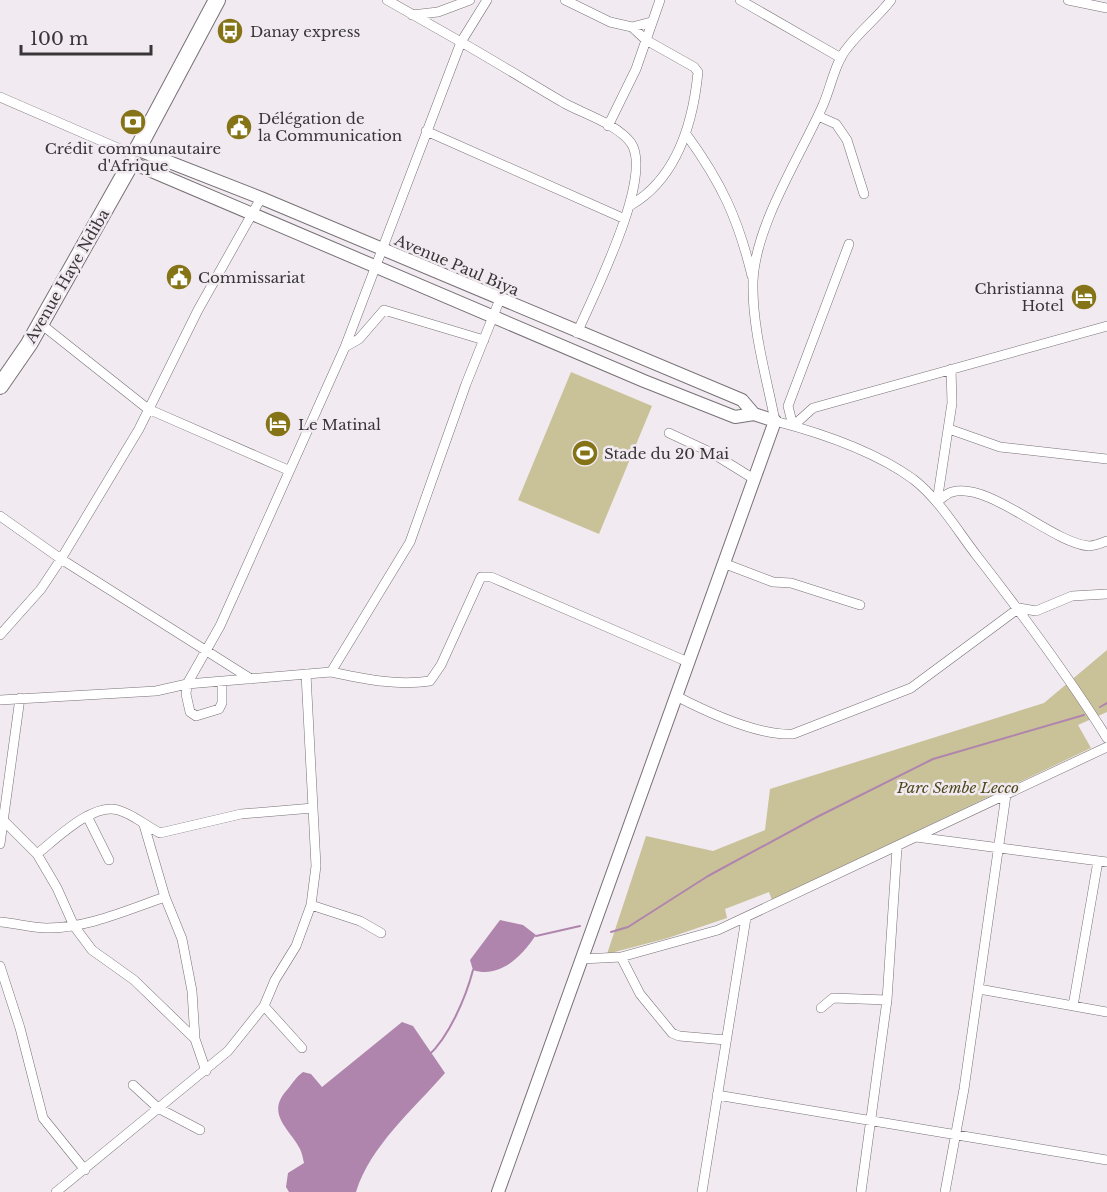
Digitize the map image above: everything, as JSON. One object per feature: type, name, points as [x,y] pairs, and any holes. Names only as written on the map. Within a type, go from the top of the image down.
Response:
[{"type":"highway","name":"Avenue Haye Ndiba","points":[[0,386],[41,324],[218,0]]},
{"type":"street","points":[[387,0],[608,126],[631,143],[636,159],[631,205],[577,333]]},
{"type":"street","points":[[412,15],[438,12],[470,0]]},
{"type":"street","points":[[222,682],[222,702],[219,709],[196,716],[190,712],[186,694],[187,684],[208,650],[345,347],[461,42],[487,0]]},
{"type":"street","points":[[565,0],[590,15],[632,27],[646,40],[694,67],[698,72],[686,134],[671,167],[649,195],[631,205]]},
{"type":"street","points":[[608,126],[636,69],[660,0]]},
{"type":"street","points":[[740,0],[754,3],[841,58]]},
{"type":"street","points":[[753,281],[774,206],[818,116],[841,58],[891,0]]},
{"type":"street","points":[[1068,0],[1107,8]]},
{"type":"street","points":[[632,27],[651,22]]},
{"type":"street","points":[[0,97],[134,156],[253,214],[735,417],[754,414],[883,460],[914,480],[937,502],[1019,608],[1107,738]]},
{"type":"street","points":[[818,116],[836,124],[848,140],[864,194]]},
{"type":"street","points":[[426,131],[625,219]]},
{"type":"street","points":[[498,1192],[775,421],[756,330],[753,281],[737,220],[700,154],[686,134]]},
{"type":"street","name":"Avenue Paul Biya","points":[[134,156],[261,198],[577,333],[742,400],[754,414]]},
{"type":"street","points":[[0,635],[40,589],[62,559],[148,409],[198,310],[261,198]]},
{"type":"street","points":[[793,426],[788,406],[849,244]]},
{"type":"street","points":[[332,672],[410,542],[466,384],[500,299]]},
{"type":"street","points":[[345,347],[351,346],[359,339],[384,310],[484,340]]},
{"type":"street","points":[[41,324],[148,409],[288,470]]},
{"type":"street","points":[[793,426],[813,408],[1107,326]]},
{"type":"street","points":[[937,502],[952,403],[951,369]]},
{"type":"street","points":[[949,429],[1000,447],[1107,459]]},
{"type":"street","points":[[669,433],[712,453],[754,478]]},
{"type":"street","points":[[937,502],[951,492],[968,491],[1016,510],[1058,535],[1090,546],[1107,541]]},
{"type":"street","points":[[0,516],[62,559],[251,679]]},
{"type":"street","points":[[723,563],[772,582],[791,583],[860,605]]},
{"type":"street","points":[[0,700],[156,691],[187,684],[332,672],[370,681],[406,685],[430,681],[441,665],[481,577],[491,577],[688,662]]},
{"type":"street","points":[[676,696],[705,711],[783,734],[793,734],[911,688],[1019,608],[1036,611],[1072,596],[1107,594]]},
{"type":"street","points":[[57,1192],[228,1051],[264,1006],[274,980],[296,946],[311,905],[316,866],[306,674]]},
{"type":"street","points":[[0,844],[20,698]]},
{"type":"street","points":[[582,959],[621,957],[718,930],[897,848],[914,837],[1107,747]]},
{"type":"street","points":[[945,1192],[979,988],[1006,795]]},
{"type":"street","points":[[38,854],[87,816],[110,809],[119,810],[160,833],[174,832],[241,814],[314,808]]},
{"type":"street","points":[[87,816],[109,860]]},
{"type":"street","points":[[4,821],[38,854],[74,926],[92,950],[134,980],[195,1039]]},
{"type":"street","points":[[144,825],[165,897],[182,939],[192,990],[195,1039],[206,1071]]},
{"type":"street","points":[[914,837],[1103,862],[1073,1006]]},
{"type":"street","points":[[861,1192],[887,1000],[897,848]]},
{"type":"street","points":[[0,922],[46,928],[74,926],[94,922],[165,897]]},
{"type":"street","points":[[311,905],[360,921],[381,933]]},
{"type":"street","points":[[702,1192],[746,918]]},
{"type":"street","points":[[621,957],[640,994],[672,1033],[679,1036],[726,1040]]},
{"type":"street","points":[[0,966],[44,1118],[85,1170]]},
{"type":"street","points":[[979,988],[1107,1012]]},
{"type":"street","points":[[821,1008],[833,998],[887,1000]]},
{"type":"street","points":[[264,1006],[302,1048]]},
{"type":"street","points":[[133,1085],[158,1108],[200,1130]]},
{"type":"street","points":[[717,1095],[1107,1160]]},
{"type":"green space","name":"Stade du 20 Mai","points":[[571,372],[652,406],[599,534],[518,500]]},
{"type":"green space","name":"Parc Sembe Lecco","points":[[1107,650],[1107,712],[1078,725],[1091,748],[772,900],[769,892],[725,909],[727,918],[668,938],[607,954],[646,836],[713,851],[765,830],[770,789],[1044,703]]},
{"type":"shaded area","points":[[500,920],[523,925],[536,935],[524,951],[509,964],[492,971],[473,970],[470,960]]},
{"type":"shaded area","points":[[402,1022],[413,1026],[445,1073],[382,1144],[371,1159],[356,1192],[289,1192],[286,1187],[288,1173],[304,1163],[300,1149],[279,1114],[278,1107],[281,1099],[303,1072],[311,1074],[322,1087]]},
{"type":"waterway","points":[[1100,707],[1107,703]]},
{"type":"waterway","points":[[611,932],[628,927],[708,876],[817,817],[933,759],[1084,715]]},
{"type":"waterway","points":[[536,936],[580,926]]},
{"type":"waterway","points":[[428,1056],[436,1048],[456,1016],[473,970]]},
{"type":"place","name":"Danay express","points":[[230,31]]},
{"type":"place","name":"Crédit communautaire d'Afrique","points":[[133,122]]},
{"type":"place","name":"Délégation de la Communication","points":[[239,127]]},
{"type":"place","name":"Commissariat","points":[[179,277]]},
{"type":"place","name":"Christianna Hotel","points":[[1084,297]]},
{"type":"place","name":"Le Matinal","points":[[278,424]]},
{"type":"place","name":"Stade du 20 Mai","points":[[585,453]]}]
